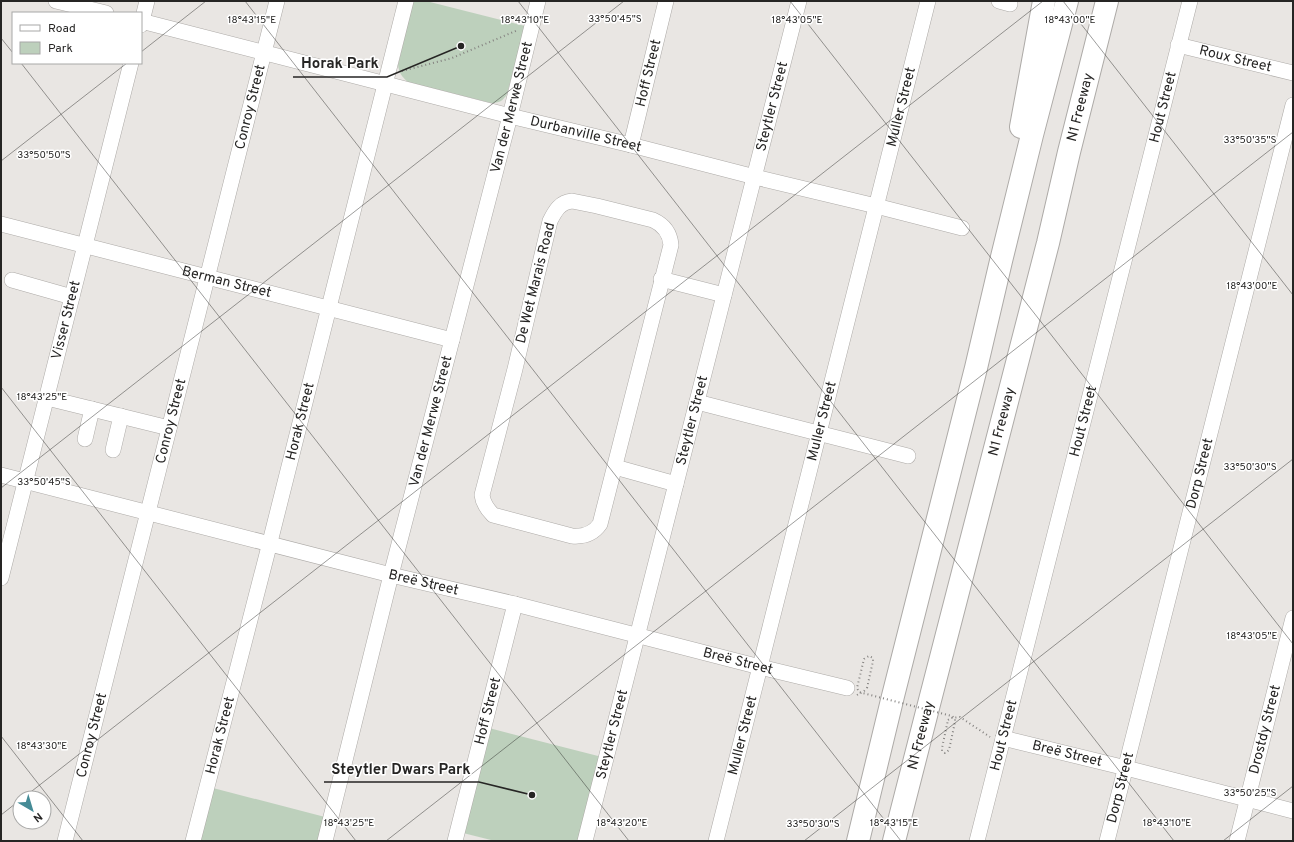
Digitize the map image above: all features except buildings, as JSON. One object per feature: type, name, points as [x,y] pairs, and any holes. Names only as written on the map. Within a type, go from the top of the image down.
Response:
[{"type":"highway","points":[[1001,261],[1004,218],[1044,1]]},
{"type":"highway","points":[[858,841],[976,368],[1032,134],[1067,1]]},
{"type":"highway","name":"N1 Freeway","points":[[894,841],[1048,243],[1107,1]]},
{"type":"highway","points":[[1048,243],[1061,218],[1122,1]]},
{"type":"street","points":[[56,1],[75,3],[103,12]]},
{"type":"street","points":[[142,19],[147,1]]},
{"type":"street","name":"Conroy Street","points":[[65,841],[277,1]]},
{"type":"street","name":"Horak Street","points":[[193,841],[270,543],[406,1]]},
{"type":"street","name":"Van der Merwe Street","points":[[325,841],[391,575],[510,116],[538,1]]},
{"type":"street","name":"Hoff Street","points":[[631,145],[666,1]]},
{"type":"street","name":"Steytler Street","points":[[585,841],[799,1]]},
{"type":"street","name":"Muller Street","points":[[716,841],[928,1]]},
{"type":"street","name":"Hout Street","points":[[977,841],[1190,1]]},
{"type":"street","name":"Durbanville Street","points":[[142,23],[264,53],[387,79],[510,116],[962,228]]},
{"type":"street","name":"Roux Street","points":[[1178,45],[1293,73]]},
{"type":"street","name":"Visser Street","points":[[1,578],[131,64]]},
{"type":"street","name":"Dorp Street","points":[[1107,841],[1293,105]]},
{"type":"street","name":"De Wet Marais Road","points":[[567,202],[583,202],[659,223],[667,231],[671,242],[615,467],[600,524],[586,536],[572,536],[493,515],[483,501],[482,495],[515,369],[550,221],[557,209],[567,202]]},
{"type":"street","name":"Berman Street","points":[[1,224],[329,307],[452,340]]},
{"type":"street","points":[[662,279],[724,295]]},
{"type":"street","points":[[12,280],[72,297]]},
{"type":"street","points":[[46,398],[169,428]]},
{"type":"street","points":[[697,402],[908,456]]},
{"type":"street","points":[[85,439],[92,409]]},
{"type":"street","points":[[113,450],[121,416]]},
{"type":"street","points":[[615,467],[676,484]]},
{"type":"street","name":"Breë Street","points":[[1,475],[391,575],[515,604],[847,688]]},
{"type":"street","name":"Hoff Street","points":[[455,841],[515,604]]},
{"type":"street","name":"Drostdy Street","points":[[1237,841],[1293,618]]},
{"type":"street","name":"Breë Street","points":[[1003,738],[1293,811]]},
{"type":"path","points":[[387,79],[452,58],[532,24]]},
{"type":"path","points":[[867,688],[873,661],[873,658],[869,656],[864,659],[858,688],[860,692],[952,716],[954,719],[955,722],[949,750],[945,753],[942,751],[942,748],[948,720],[951,718],[960,717],[988,737],[1003,738]]},
{"type":"green space","points":[[413,1],[426,1],[525,26],[507,94],[502,100],[491,103],[408,82],[404,78],[400,73],[398,65]]},
{"type":"green space","points":[[489,728],[602,757],[581,841],[495,841],[463,833]]},
{"type":"green space","points":[[213,788],[325,817],[318,841],[199,841]]},
{"type":"place","name":"Horak Park","points":[[461,46]]},
{"type":"place","name":"Steytler Dwars Park","points":[[532,795]]}]
